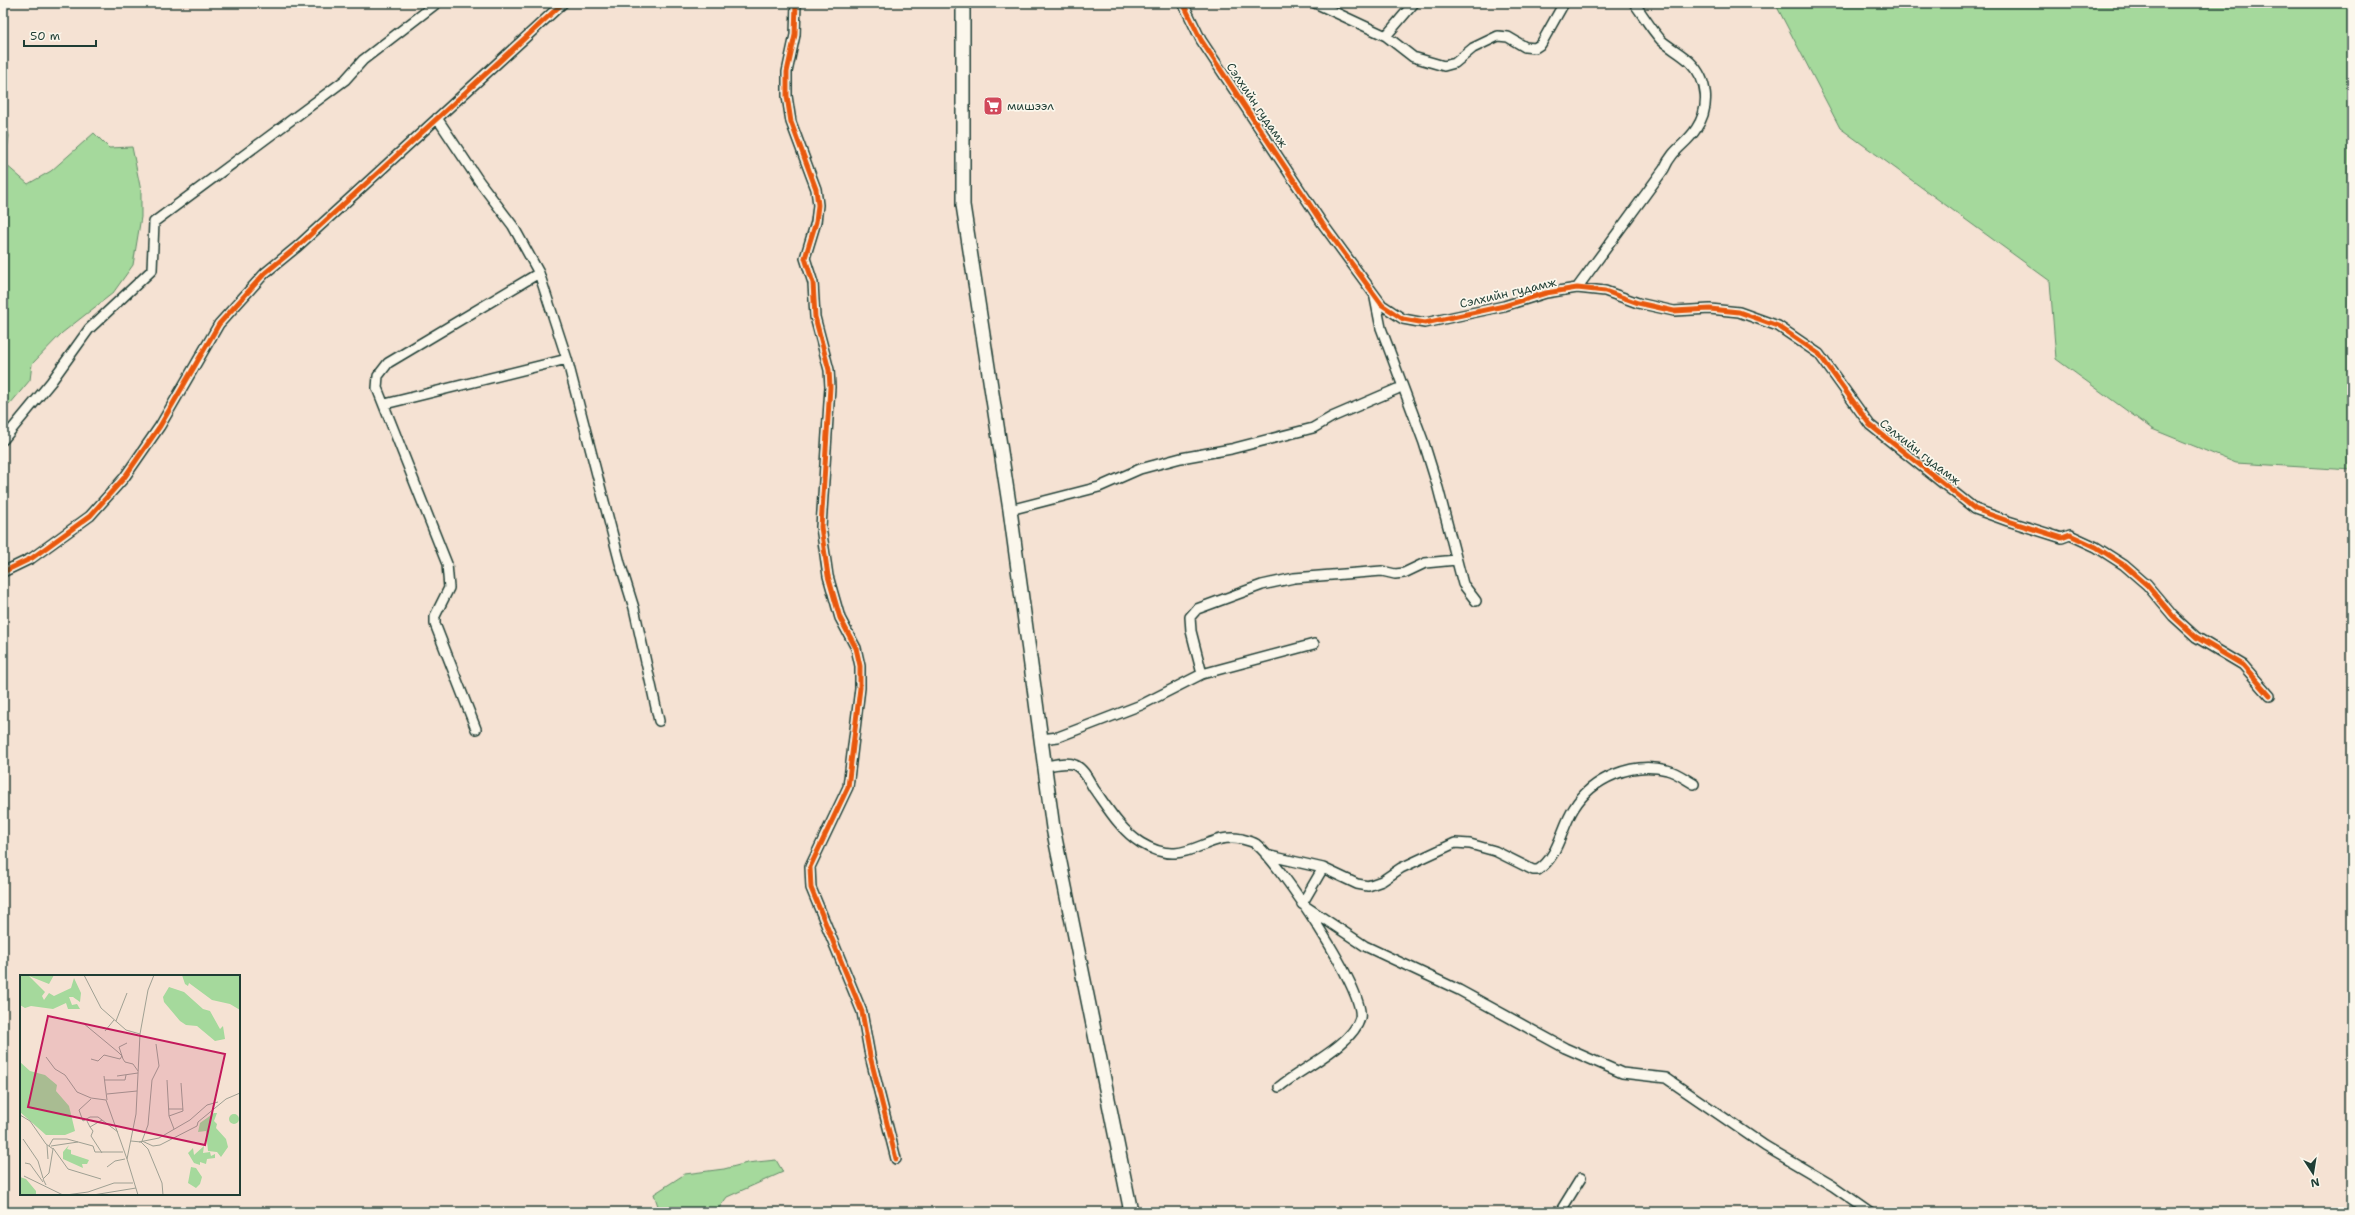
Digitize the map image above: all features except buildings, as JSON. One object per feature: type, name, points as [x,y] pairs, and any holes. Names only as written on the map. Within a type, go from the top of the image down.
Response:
[{"type":"main road","points":[[963,3],[963,205],[1010,510],[1046,766],[1053,828],[1131,1212]]},
{"type":"street","points":[[3,440],[51,382],[89,330],[152,270],[154,222],[345,80],[363,60],[437,3]]},
{"type":"street","points":[[3,572],[32,558],[90,516],[124,478],[160,426],[219,324],[265,273],[298,246],[437,118],[495,68],[563,3]]},
{"type":"street","points":[[796,3],[795,35],[787,72],[786,96],[792,122],[816,189],[818,205],[816,222],[806,258],[813,283],[815,317],[829,370],[830,386],[821,527],[828,576],[840,618],[856,648],[860,666],[860,688],[848,787],[810,867],[809,876],[811,888],[862,1012],[870,1056],[896,1159]]},
{"type":"street","name":"Сэлхийн гудамж","points":[[1183,3],[1201,40],[1322,223],[1382,305],[1403,319],[1425,323],[1504,306],[1546,293],[1577,288],[1605,291],[1638,303],[1674,311],[1710,309],[1739,312],[1778,326],[1818,354],[1870,425],[1975,509],[2062,538],[2070,535],[2096,547],[2124,565],[2147,585],[2173,616],[2196,637],[2243,665],[2270,696]]},
{"type":"street","points":[[1315,3],[1386,36],[1413,57],[1444,66],[1455,63],[1473,48],[1498,36],[1508,37],[1524,47],[1535,48],[1541,44],[1564,3]]},
{"type":"street","points":[[1386,36],[1414,3]]},
{"type":"street","points":[[1577,288],[1664,169],[1675,149],[1696,130],[1703,114],[1706,98],[1704,82],[1691,63],[1662,40],[1634,3]]},
{"type":"street","points":[[437,118],[479,181],[513,226],[539,273],[567,359],[644,647],[659,721]]},
{"type":"street","points":[[476,729],[435,624],[435,616],[449,588],[447,564],[378,388],[378,376],[388,363],[539,273]]},
{"type":"street","points":[[1374,295],[1381,328],[1429,458],[1463,584],[1476,601]]},
{"type":"street","points":[[385,404],[567,359]]},
{"type":"street","points":[[1010,510],[1099,487],[1140,469],[1180,458],[1231,449],[1313,428],[1332,417],[1397,389]]},
{"type":"street","points":[[1202,674],[1191,631],[1190,617],[1197,608],[1262,585],[1294,578],[1382,571],[1395,574],[1414,570],[1425,563],[1456,560]]},
{"type":"street","points":[[1041,739],[1058,737],[1141,705],[1202,674],[1314,644]]},
{"type":"street","points":[[1046,766],[1069,764],[1081,769],[1116,820],[1140,843],[1158,851],[1181,854],[1210,842],[1229,838],[1242,839],[1255,844],[1266,855],[1302,904],[1330,944],[1346,975],[1356,999],[1360,1017],[1353,1031],[1342,1043],[1279,1087]]},
{"type":"street","points":[[1266,855],[1323,868],[1357,884],[1368,886],[1382,881],[1401,868],[1455,843],[1470,844],[1494,851],[1533,870],[1538,870],[1554,853],[1574,808],[1586,792],[1596,784],[1620,772],[1646,767],[1668,770],[1694,784]]},
{"type":"street","points":[[1302,904],[1323,868]]},
{"type":"street","points":[[1302,904],[1365,946],[1460,990],[1565,1048],[1622,1073],[1666,1078],[1765,1146],[1833,1186],[1870,1212]]},
{"type":"street","points":[[1560,1212],[1581,1178]]},
{"type":"green space","points":[[1775,3],[2352,3],[2352,470],[2236,463],[2152,429],[2056,359],[2050,281],[1840,128]]},
{"type":"green space","points":[[3,52],[8,81],[3,100]]},
{"type":"green space","points":[[3,111],[9,136],[5,164],[28,184],[51,171],[94,133],[109,148],[132,147],[141,191],[141,217],[133,265],[113,293],[62,333],[32,364],[30,380],[10,404],[3,400]]},
{"type":"green space","points":[[776,1160],[783,1172],[727,1197],[716,1212],[707,1212],[702,1208],[699,1212],[660,1212],[654,1194],[685,1174],[724,1169],[747,1163]]},
{"type":"cycle path","points":[[3,572],[32,558],[90,516],[124,478],[160,426],[219,324],[265,273],[298,246],[563,3]]},
{"type":"cycle path","points":[[796,3],[795,35],[787,72],[787,96],[791,122],[816,189],[818,205],[816,222],[805,258],[813,283],[815,317],[829,370],[830,387],[821,527],[828,576],[840,618],[856,648],[860,666],[860,688],[848,787],[810,867],[811,888],[862,1012],[870,1056],[896,1159]]},
{"type":"cycle path","points":[[1183,3],[1201,40],[1322,223],[1382,305],[1403,319],[1425,323],[1504,306],[1546,293],[1577,288],[1605,291],[1638,303],[1674,311],[1710,309],[1739,312],[1778,326],[1819,354],[1870,425],[1975,509],[2062,538],[2070,535],[2096,547],[2124,565],[2147,585],[2173,616],[2196,637],[2243,665],[2270,696]]},
{"type":"place","name":"мишээл","points":[[993,106]]}]
